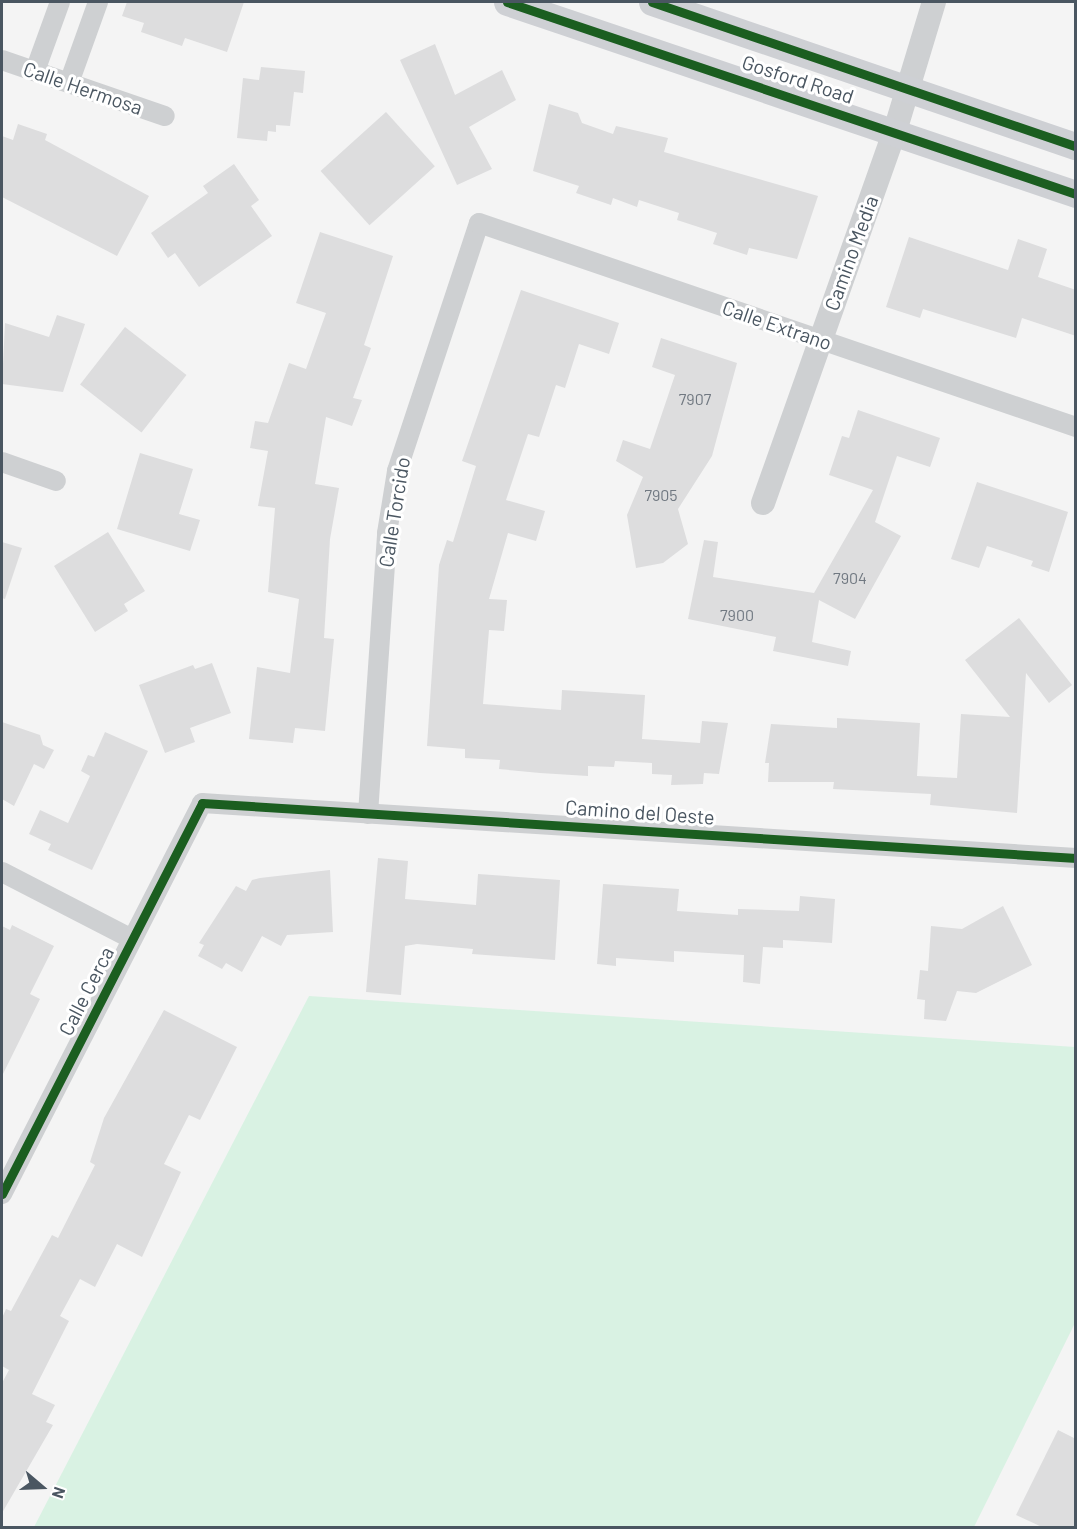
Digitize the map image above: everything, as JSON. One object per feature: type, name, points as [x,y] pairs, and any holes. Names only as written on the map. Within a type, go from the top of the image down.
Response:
[{"type":"main road","name":"Gosford Road","points":[[507,2],[895,131],[1076,194]]},
{"type":"main road","name":"Gosford Road","points":[[652,2],[1076,146]]},
{"type":"street","points":[[36,71],[60,2]]},
{"type":"street","points":[[69,83],[98,2]]},
{"type":"street","name":"Camino Media","points":[[764,503],[895,131],[934,2]]},
{"type":"street","name":"Calle Hermosa","points":[[2,60],[165,116]]},
{"type":"street","name":"Calle Extrano","points":[[479,223],[1076,427]]},
{"type":"street","name":"Calle Torcido","points":[[368,814],[387,533],[397,471],[479,223]]},
{"type":"street","points":[[2,462],[56,481]]},
{"type":"street","name":"Camino del Oeste","points":[[202,803],[1076,858]]},
{"type":"street","name":"Calle Cerca","points":[[2,1194],[202,803]]},
{"type":"street","points":[[2,872],[132,939]]},
{"type":"green space","points":[[309,996],[1075,1047],[1075,1323],[974,1527],[34,1527]]},
{"type":"building","points":[[127,2],[244,2],[227,52],[185,38],[182,46],[141,32],[144,23],[122,16]]},
{"type":"building","points":[[435,44],[455,95],[502,70],[516,100],[469,127],[492,169],[457,185],[400,60]]},
{"type":"building","points":[[261,67],[305,71],[303,93],[294,92],[290,126],[276,125],[276,132],[268,131],[267,141],[237,138],[243,78],[259,80]]},
{"type":"building","points":[[549,104],[578,113],[582,123],[613,134],[616,126],[668,138],[664,152],[818,196],[797,259],[749,248],[747,255],[713,244],[717,233],[677,220],[679,213],[639,200],[637,207],[613,198],[611,205],[576,193],[579,186],[533,171]]},
{"type":"building","points":[[386,112],[435,166],[369,225],[321,171]]},
{"type":"building","points":[[18,124],[47,134],[45,140],[149,196],[117,256],[2,197],[2,136],[13,140]]},
{"type":"building","points":[[234,164],[259,200],[251,206],[272,236],[199,287],[175,253],[168,258],[151,233],[208,193],[203,186]]},
{"type":"building","points":[[320,232],[393,256],[364,345],[371,348],[353,398],[362,400],[352,426],[326,417],[315,484],[339,488],[330,539],[324,638],[334,639],[325,731],[295,728],[293,743],[249,739],[257,667],[290,673],[299,599],[268,592],[275,508],[258,506],[268,451],[250,448],[255,421],[268,423],[289,363],[306,369],[326,313],[296,303]]},
{"type":"building","points":[[909,237],[1008,270],[1018,239],[1047,249],[1038,277],[1076,290],[1076,336],[1022,318],[1016,338],[923,309],[920,318],[886,307]]},
{"type":"building","points":[[521,290],[619,323],[609,354],[579,344],[565,388],[556,385],[539,437],[528,434],[506,500],[545,511],[536,541],[508,533],[489,599],[507,600],[504,631],[489,630],[483,704],[561,710],[562,690],[645,695],[642,739],[700,743],[702,721],[728,723],[719,774],[704,773],[703,784],[671,785],[672,775],[652,774],[652,763],[615,761],[614,767],[588,766],[588,776],[540,773],[499,769],[500,760],[465,758],[465,749],[427,746],[439,565],[447,540],[453,542],[476,466],[462,461]]},
{"type":"building","points":[[57,315],[85,324],[63,392],[2,384],[5,323],[49,337]]},
{"type":"building","points":[[125,327],[186,375],[142,433],[80,385]]},
{"type":"building","points":[[661,338],[737,363],[712,456],[678,509],[688,544],[663,563],[636,568],[627,515],[643,477],[616,461],[623,440],[650,449],[675,375],[652,367]]},
{"type":"building","points":[[858,410],[940,438],[930,467],[897,456],[875,522],[901,536],[855,619],[819,600],[812,642],[851,651],[848,666],[773,651],[776,637],[688,619],[704,540],[718,542],[713,577],[814,593],[873,490],[829,475],[842,436],[849,438]]},
{"type":"building","points":[[140,453],[193,469],[179,514],[200,520],[190,551],[117,529]]},
{"type":"building","points":[[977,482],[1068,512],[1049,572],[1031,566],[1033,561],[987,546],[979,568],[951,559]]},
{"type":"building","points":[[108,532],[145,591],[124,604],[128,611],[95,632],[54,566]]},
{"type":"building","points":[[2,542],[22,548],[5,599],[2,598]]},
{"type":"building","points":[[1019,618],[1072,685],[1049,703],[1026,673],[1017,813],[930,805],[931,794],[833,789],[834,782],[768,782],[769,763],[765,763],[771,724],[837,728],[837,718],[920,723],[917,776],[957,778],[961,714],[1010,717],[965,660]]},
{"type":"building","points":[[212,663],[231,713],[190,728],[195,742],[165,753],[139,685],[193,665],[195,669]]},
{"type":"building","points":[[2,722],[40,735],[43,745],[54,750],[44,769],[34,764],[14,806],[2,799]]},
{"type":"building","points":[[105,732],[148,751],[92,870],[48,850],[51,844],[29,834],[40,810],[68,823],[90,776],[81,771],[88,755],[94,757]]},
{"type":"building","points":[[378,858],[408,861],[405,899],[476,905],[478,874],[560,880],[555,960],[472,954],[473,949],[417,944],[405,946],[401,995],[366,992]]},
{"type":"building","points":[[330,870],[333,932],[287,935],[281,946],[262,936],[242,972],[226,963],[222,969],[198,956],[204,945],[199,943],[236,886],[246,891],[252,880],[260,878]]},
{"type":"building","points":[[603,884],[679,889],[677,911],[738,915],[738,909],[799,911],[800,896],[835,899],[832,943],[783,940],[783,948],[763,947],[760,984],[743,982],[744,955],[674,951],[674,962],[616,958],[616,966],[597,964]]},
{"type":"building","points":[[1003,906],[1032,965],[976,993],[957,991],[946,1021],[924,1019],[925,1000],[917,999],[920,970],[928,971],[931,926],[962,929]]},
{"type":"building","points":[[12,925],[54,946],[30,994],[40,999],[2,1076],[2,926],[10,930]]},
{"type":"building","points":[[164,1010],[237,1047],[200,1120],[189,1115],[164,1164],[181,1172],[142,1257],[117,1244],[95,1287],[80,1279],[60,1316],[69,1321],[32,1394],[55,1405],[46,1422],[53,1425],[2,1513],[2,1383],[9,1370],[2,1366],[2,1318],[6,1309],[11,1311],[52,1235],[58,1238],[95,1165],[90,1162],[104,1118]]},
{"type":"building","points":[[1058,1430],[1076,1439],[1076,1527],[1042,1527],[1016,1515]]},
{"type":"cycle path","points":[[507,2],[1076,194]]},
{"type":"cycle path","points":[[652,2],[1076,146]]},
{"type":"cycle path","points":[[2,1194],[202,803],[1076,858]]}]
